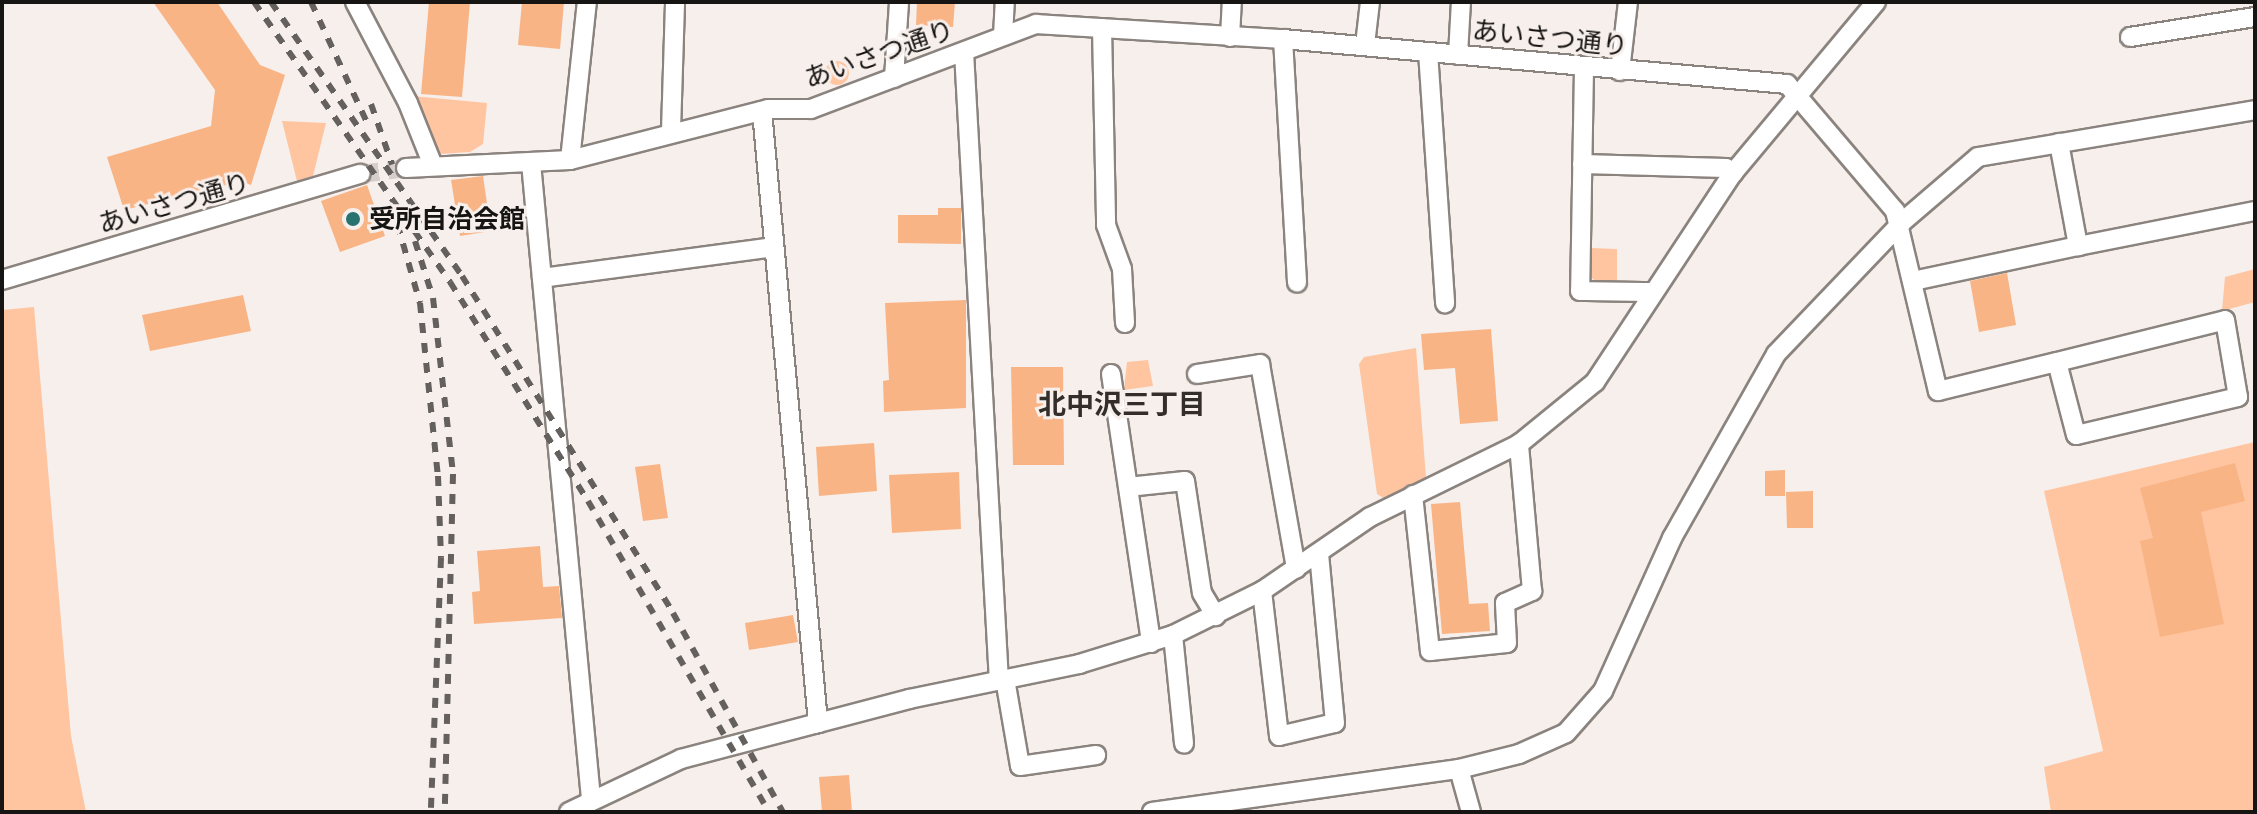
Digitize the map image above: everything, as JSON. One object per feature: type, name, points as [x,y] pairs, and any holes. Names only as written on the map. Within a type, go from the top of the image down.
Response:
[{"type":"street","points":[[355,2],[408,103],[432,163]]},
{"type":"street","points":[[570,160],[587,2]]},
{"type":"street","points":[[671,131],[675,2]]},
{"type":"street","points":[[894,78],[899,2]]},
{"type":"street","points":[[1003,36],[1005,2]]},
{"type":"street","points":[[1230,37],[1232,2]]},
{"type":"street","points":[[1365,45],[1370,2]]},
{"type":"street","points":[[1458,55],[1461,2]]},
{"type":"street","points":[[1620,71],[1628,2]]},
{"type":"street","points":[[569,812],[681,759],[1173,635],[1262,591],[1413,495],[1519,444],[1595,382],[1733,173],[1797,92],[1876,2]]},
{"type":"street","points":[[2130,37],[2255,17]]},
{"type":"street","name":"あいさつ通り","points":[[406,168],[432,163],[570,160],[671,131],[762,111],[811,109],[1036,24],[1365,45],[1584,69],[1787,84],[1797,92]]},
{"type":"street","points":[[1102,28],[1106,225],[1122,269],[1125,323]]},
{"type":"street","points":[[1283,39],[1297,283]]},
{"type":"street","points":[[964,52],[1002,680],[1020,766],[1096,755]]},
{"type":"street","points":[[1428,52],[1445,303]]},
{"type":"street","points":[[1584,69],[1580,291],[1653,292]]},
{"type":"street","points":[[1797,92],[1801,105],[1901,223],[1938,391],[2225,320],[2238,397],[2076,435],[2057,362]]},
{"type":"street","points":[[1152,812],[1459,769],[1546,744],[1584,718],[1627,647],[1672,538],[1776,354],[1901,223],[1978,157],[2255,110]]},
{"type":"street","points":[[762,111],[818,723]]},
{"type":"street","points":[[2059,143],[2078,246]]},
{"type":"street","points":[[531,163],[591,799]]},
{"type":"street","points":[[1582,164],[1726,168],[1733,173]]},
{"type":"street","name":"あいさつ通り","points":[[2,280],[361,174]]},
{"type":"street","points":[[1913,281],[2255,211]]},
{"type":"street","points":[[542,278],[773,247]]},
{"type":"street","points":[[1197,374],[1260,364],[1296,569]]},
{"type":"street","points":[[1111,374],[1151,643]]},
{"type":"street","points":[[1413,495],[1430,651],[1507,643],[1505,603],[1532,591],[1519,444]]},
{"type":"street","points":[[1128,487],[1185,481],[1202,593],[1216,616]]},
{"type":"street","points":[[1262,591],[1279,736],[1335,723],[1319,554]]},
{"type":"street","points":[[1173,635],[1184,743]]},
{"type":"street","points":[[1459,769],[1471,812]]},
{"type":"shaded area","points":[[837,61],[845,65],[849,73],[845,81],[837,85],[829,81],[825,73],[829,65]]},
{"type":"shaded area","points":[[412,96],[487,103],[483,144],[470,152],[440,154]]},
{"type":"shaded area","points":[[282,121],[326,123],[313,176],[297,181]]},
{"type":"shaded area","points":[[1591,248],[1617,249],[1617,284],[1598,284],[1591,277]]},
{"type":"shaded area","points":[[2255,269],[2255,302],[2222,311],[2225,277]]},
{"type":"shaded area","points":[[34,307],[71,736],[86,812],[2,812],[2,310]]},
{"type":"shaded area","points":[[1416,348],[1426,478],[1385,499],[1377,494],[1359,364],[1364,357]]},
{"type":"shaded area","points":[[1148,360],[1153,386],[1124,390],[1127,362]]},
{"type":"shaded area","points":[[2255,442],[2255,812],[2051,812],[2044,767],[2103,751],[2044,491]]},
{"type":"building","points":[[153,2],[217,2],[260,65],[285,75],[251,185],[229,177],[226,185],[124,210],[107,157],[211,126],[215,90]]},
{"type":"building","points":[[429,2],[470,2],[462,97],[421,94]]},
{"type":"building","points":[[522,2],[564,2],[560,49],[518,45]]},
{"type":"building","points":[[917,2],[955,2],[953,27],[916,25]]},
{"type":"building","points":[[483,176],[491,231],[460,236],[451,180]]},
{"type":"building","points":[[367,185],[385,236],[340,252],[321,201]]},
{"type":"building","points":[[938,208],[961,208],[961,244],[898,243],[898,215],[938,215]]},
{"type":"building","points":[[2007,273],[2016,325],[1979,332],[1970,281]]},
{"type":"building","points":[[243,295],[251,331],[150,351],[142,315]]},
{"type":"building","points":[[966,300],[966,408],[884,412],[883,381],[889,380],[885,303]]},
{"type":"building","points":[[1491,329],[1498,421],[1460,424],[1455,368],[1424,370],[1421,334]]},
{"type":"building","points":[[1011,367],[1063,367],[1064,465],[1013,465]]},
{"type":"building","points":[[874,443],[877,491],[819,496],[816,447]]},
{"type":"building","points":[[2235,463],[2245,501],[2201,512],[2224,624],[2160,637],[2140,541],[2153,538],[2140,488]]},
{"type":"building","points":[[660,464],[668,518],[643,521],[635,467]]},
{"type":"building","points":[[1785,470],[1785,496],[1765,496],[1765,471]]},
{"type":"building","points":[[959,472],[961,529],[892,533],[889,475]]},
{"type":"building","points":[[1813,491],[1813,528],[1787,528],[1786,492]]},
{"type":"building","points":[[1460,502],[1469,604],[1488,603],[1490,631],[1442,634],[1431,504]]},
{"type":"building","points":[[540,546],[543,587],[559,586],[562,618],[474,624],[472,592],[480,591],[477,551]]},
{"type":"building","points":[[793,615],[798,642],[749,650],[745,623]]},
{"type":"building","points":[[849,775],[852,812],[822,812],[819,777]]},
{"type":"tunnel","points":[[361,174],[406,168]]},
{"type":"railway","points":[[254,2],[450,282],[588,501],[769,812]]},
{"type":"railway","points":[[271,2],[462,276],[673,613],[783,812]]},
{"type":"railway","points":[[311,2],[368,125]]},
{"type":"railway","points":[[371,104],[392,164]]},
{"type":"railway","points":[[392,205],[420,303],[438,476],[441,558],[431,812]]},
{"type":"railway","points":[[415,241],[433,298],[453,474],[445,812]]},
{"type":"place","name":"受所自治会館","points":[[353,219]]},
{"type":"district","name":"北中沢三丁目","points":[[1122,404]]}]
